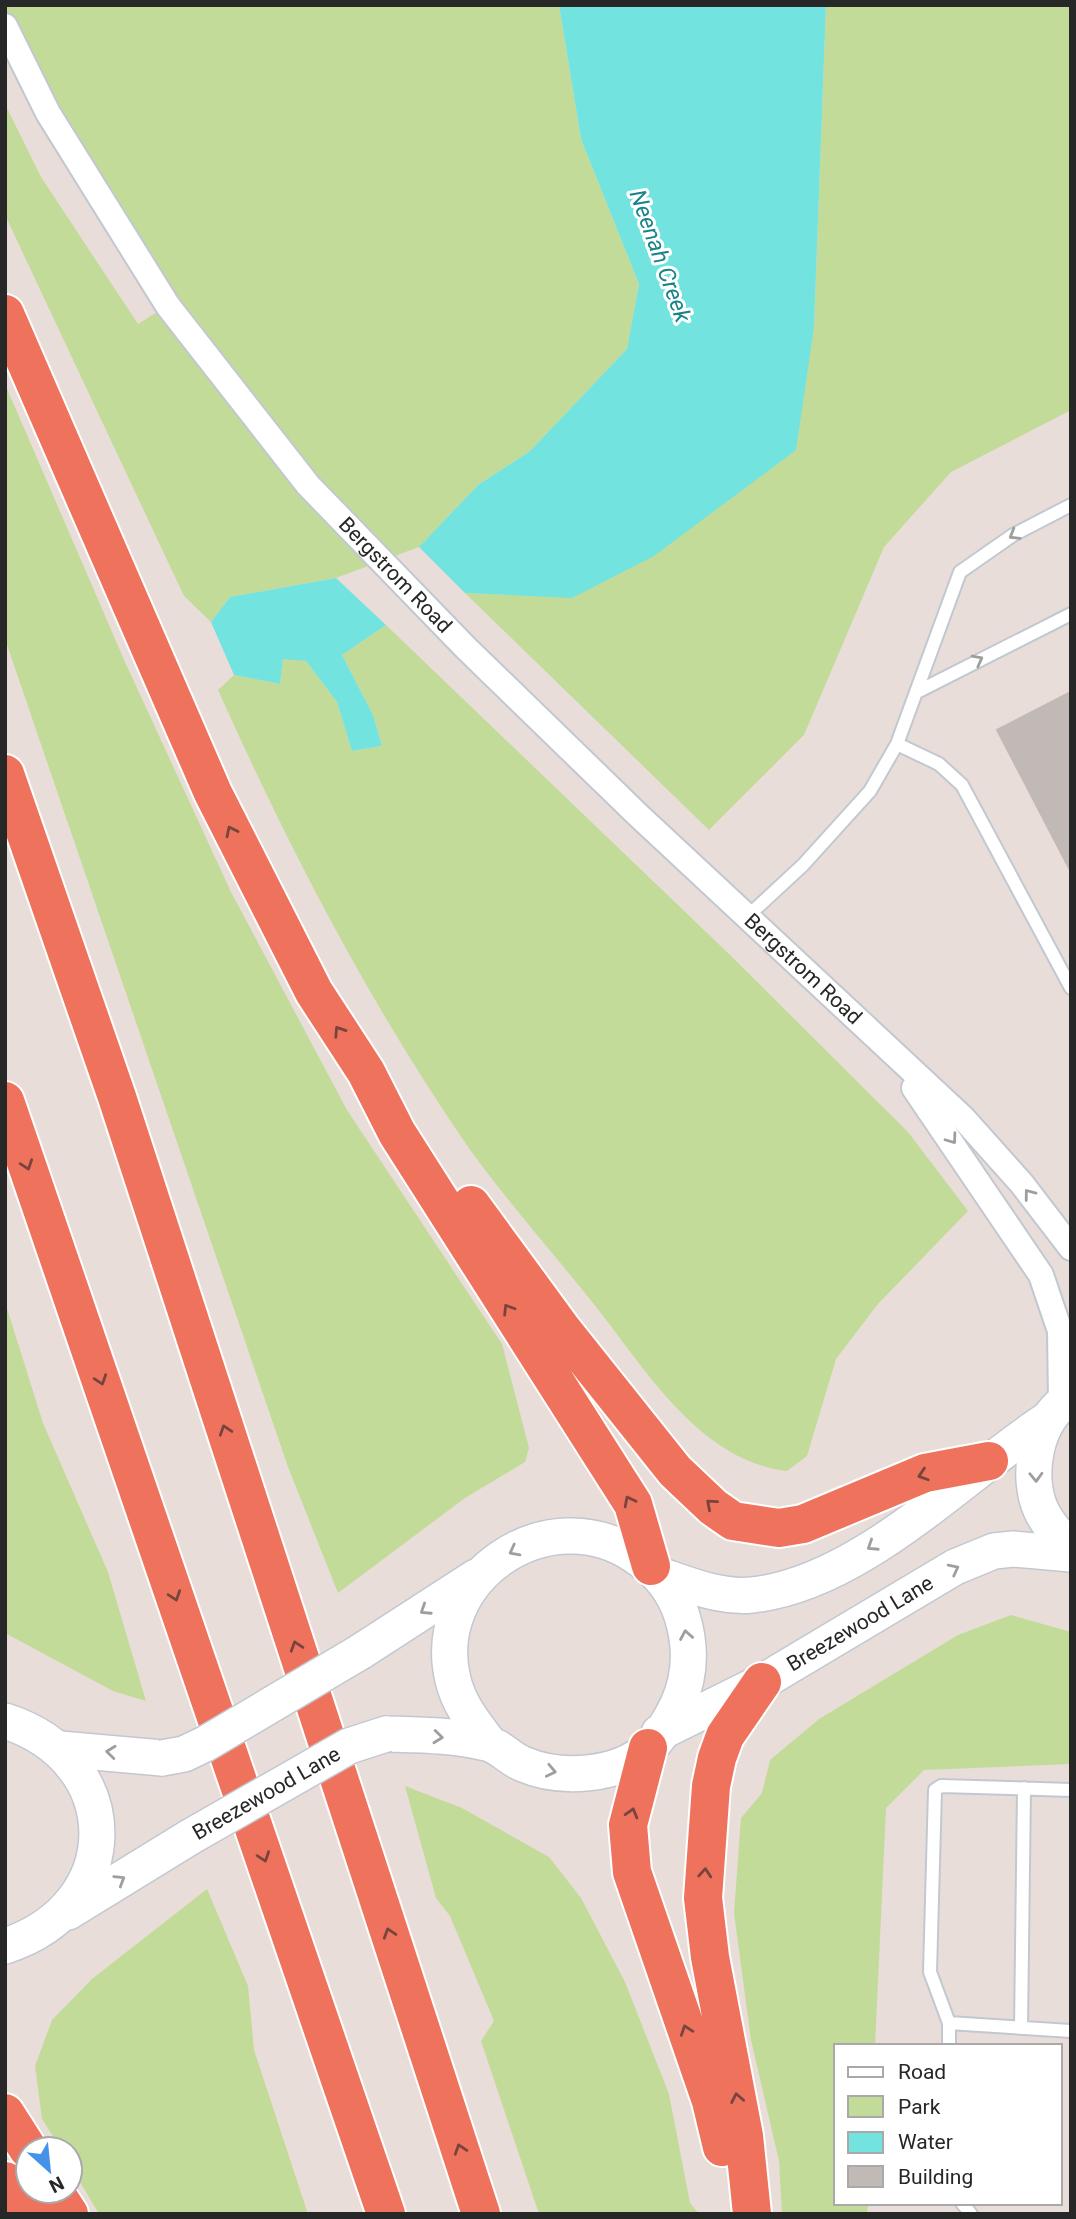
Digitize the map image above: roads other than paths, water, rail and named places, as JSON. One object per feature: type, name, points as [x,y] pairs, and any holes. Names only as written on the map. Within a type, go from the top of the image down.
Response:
[{"type":"highway","points":[[5,314],[213,793],[314,992],[366,1072],[397,1133],[633,1504],[655,1570]]},
{"type":"highway","points":[[5,775],[121,1110],[481,2214]]},
{"type":"highway","points":[[366,1072],[412,1125],[561,1328],[675,1471],[713,1507],[733,1521],[779,1528],[803,1524],[925,1473],[989,1461]]},
{"type":"highway","points":[[5,1101],[386,2214]]},
{"type":"highway","points":[[752,2214],[744,2136],[710,1957],[703,1898],[711,1786],[717,1758],[725,1737],[762,1682]]},
{"type":"highway","points":[[654,1741],[628,1825],[632,1872],[711,2101],[738,2214]]},
{"type":"highway","points":[[5,2113],[19,2135]]},
{"type":"highway","points":[[5,2181],[30,2214]]},
{"type":"main road","points":[[60,1749],[162,1758],[184,1754],[360,1652],[482,1573],[511,1550],[546,1537],[584,1535],[619,1545],[655,1570],[711,1592],[751,1595],[796,1585],[848,1562],[943,1500],[1059,1407]]},
{"type":"main road","points":[[1059,1407],[1037,1451],[1034,1479],[1040,1507],[1055,1533],[1071,1548]]},
{"type":"main road","name":"Breezewood Lane","points":[[654,1741],[762,1682],[955,1567],[1003,1550],[1071,1554]]},
{"type":"main road","points":[[482,1573],[461,1604],[451,1641],[452,1679],[466,1714],[489,1743],[523,1764],[561,1773],[598,1772],[654,1741],[678,1704],[688,1671],[688,1637],[678,1604],[655,1570]]},
{"type":"main road","points":[[5,1721],[32,1729],[60,1749],[80,1773],[93,1801],[97,1832],[93,1862],[82,1891],[62,1916],[32,1937],[5,1946]]},
{"type":"main road","name":"Breezewood Lane","points":[[62,1916],[190,1836],[349,1746],[386,1734],[489,1743]]},
{"type":"street","name":"Bergstrom Road","points":[[5,26],[48,113],[168,306],[308,485],[476,657],[665,840],[749,915],[963,1118],[1021,1184],[1071,1248]]},
{"type":"street","name":"Bergstrom Road","points":[[883,1045],[957,1146],[1041,1275],[1060,1331],[1059,1407]]},
{"type":"lane","points":[[749,915],[803,865],[870,791],[897,744],[960,572],[1013,535],[1071,505]]},
{"type":"lane","points":[[918,692],[1071,614]]},
{"type":"lane","points":[[897,744],[939,764],[962,785],[1071,988]]},
{"type":"lane","points":[[949,2044],[949,2023],[930,1972],[933,1796],[941,1786],[1071,1790]]},
{"type":"lane","points":[[1021,2028],[1024,1788]]},
{"type":"lane","points":[[949,2023],[1071,2031]]},
{"type":"water","name":"Neenah Creek","points":[[559,5],[826,5],[814,327],[796,450],[654,556],[572,598],[465,593],[419,547],[478,485],[530,451],[627,349],[639,284],[581,139]]},
{"type":"water","points":[[336,578],[386,625],[342,655],[373,715],[382,746],[352,751],[337,702],[306,661],[283,659],[280,684],[234,675],[211,622],[230,597]]}]
